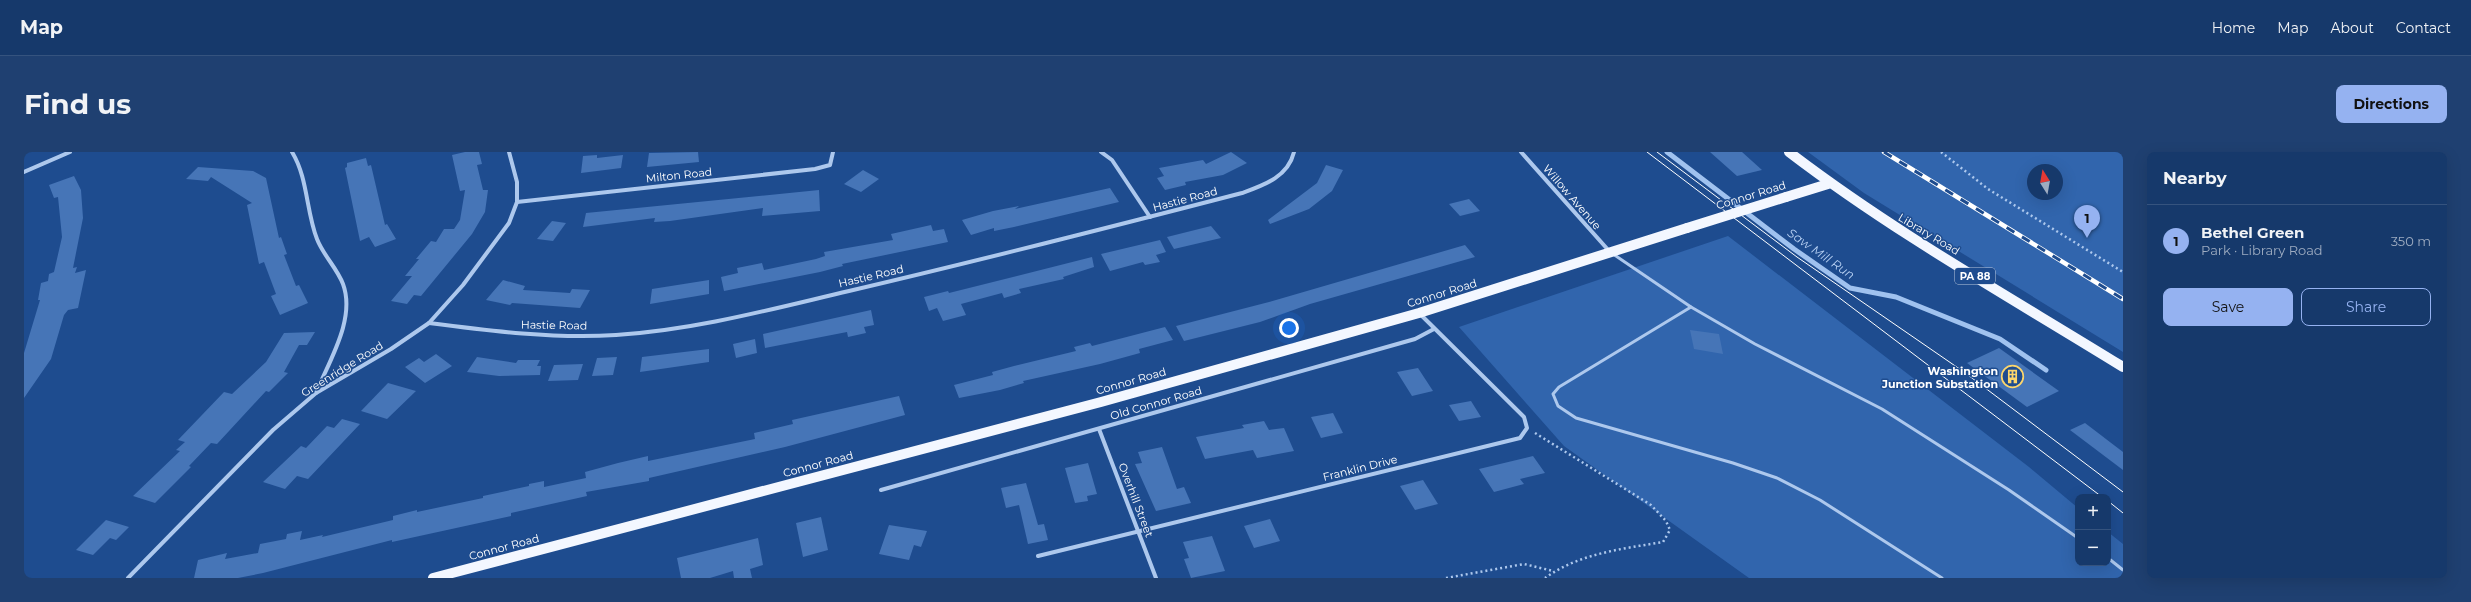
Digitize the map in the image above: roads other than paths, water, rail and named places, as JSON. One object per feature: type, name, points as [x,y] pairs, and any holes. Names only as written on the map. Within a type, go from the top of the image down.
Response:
[{"type":"main road","name":"Library Road","points":[[1789,152],[1828,184],[1891,226],[2123,367]]},
{"type":"main road","name":"Connor Road","points":[[433,578],[1100,402],[1419,313],[1828,184]]},
{"type":"street","points":[[24,172],[70,152]]},
{"type":"street","points":[[292,152],[299,163],[317,239],[342,284],[346,307],[341,334],[316,393]]},
{"type":"street","name":"Greenridge Road","points":[[128,578],[272,430],[316,393],[391,349],[429,323],[463,286],[509,223],[517,202],[517,182],[509,152]]},
{"type":"street","name":"Milton Road","points":[[517,202],[815,169],[830,165],[833,152]]},
{"type":"street","points":[[1101,152],[1112,160],[1150,217]]},
{"type":"street","name":"Hastie Road","points":[[429,323],[510,333],[558,336],[617,335],[681,328],[760,312],[1150,217],[1242,193],[1270,183],[1284,171],[1294,152]]},
{"type":"street","name":"Willow Avenue","points":[[1521,152],[1610,252]]},
{"type":"street","points":[[1419,313],[1434,328]]},
{"type":"street","name":"Franklin Drive","points":[[1038,556],[1520,438],[1527,428],[1524,417],[1515,406],[1434,328]]},
{"type":"street","name":"Old Connor Road","points":[[881,490],[1415,339],[1434,328]]},
{"type":"street","name":"Overhill Street","points":[[1099,429],[1156,578]]},
{"type":"lane","points":[[1610,252],[1691,307],[1756,344],[1882,409],[2009,490],[2075,536]]},
{"type":"lane","points":[[1691,307],[1558,387],[1554,394],[1554,402],[1561,411],[1576,418],[1733,463],[1777,478],[1820,500],[1942,578]]},
{"type":"lane","points":[[2111,560],[2123,570]]},
{"type":"waterway","name":"Saw Mill Run","points":[[1667,152],[1794,249],[1850,288],[1896,297],[2000,339],[2046,370]]},
{"type":"tram line","points":[[1647,152],[2098,494]]},
{"type":"tram line","points":[[1657,152],[1797,257],[1964,372],[2123,492]]},
{"type":"tram line","points":[[2111,503],[2123,513]]},
{"type":"railway","points":[[1884,152],[2123,299]]},
{"type":"place","name":"Bethel Green","points":[[2087,238]]},
{"type":"place","name":"Washington Junction Substation","points":[[2013,377]]}]
